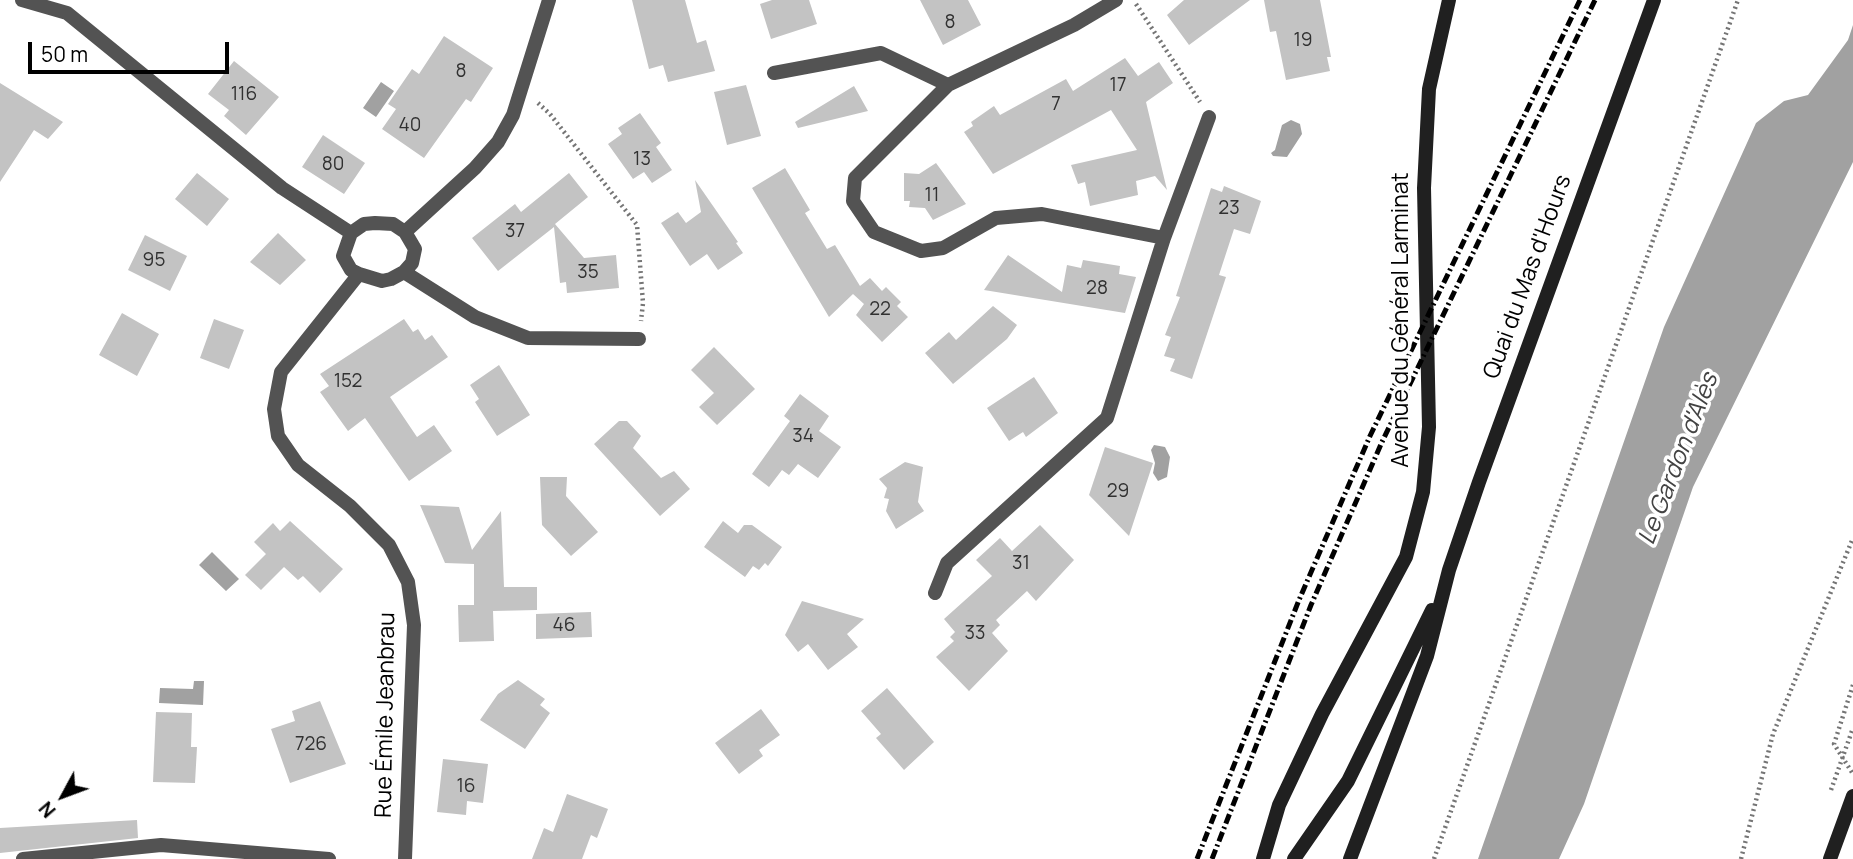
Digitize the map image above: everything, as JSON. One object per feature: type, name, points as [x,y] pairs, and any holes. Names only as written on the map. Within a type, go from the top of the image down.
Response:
[{"type":"street","points":[[22,0],[67,13],[282,188],[351,233]]},
{"type":"street","points":[[405,232],[475,168],[498,142],[513,115],[550,0]]},
{"type":"street","points":[[1116,0],[1074,25],[948,85],[855,178],[853,201],[874,232],[920,251],[943,248],[996,218],[1042,214],[1164,238]]},
{"type":"street","name":"Avenue du Général Larminat","points":[[1263,859],[1279,805],[1317,725],[1406,557],[1423,492],[1429,427],[1424,188],[1429,89],[1449,0]]},
{"type":"street","name":"Quai du Mas d'Hours","points":[[1294,859],[1348,781],[1414,651],[1449,570],[1654,0]]},
{"type":"street","points":[[774,73],[881,53],[948,85]]},
{"type":"street","points":[[935,593],[947,563],[1107,418],[1164,238],[1209,117]]},
{"type":"street","points":[[364,224],[393,224],[405,232],[415,249],[412,262],[404,272],[382,281],[359,274],[346,264],[343,256],[351,233],[364,224]]},
{"type":"street","points":[[404,272],[475,317],[528,338],[639,339]]},
{"type":"street","name":"Rue Émile Jeanbrau","points":[[359,274],[281,372],[274,409],[278,436],[298,465],[350,506],[389,545],[408,582],[414,625],[405,859]]},
{"type":"street","name":"Quai du Mas d'Hours","points":[[1350,859],[1427,656],[1449,570]]},
{"type":"street","points":[[1830,859],[1853,796]]},
{"type":"street","points":[[23,859],[161,845],[328,859]]},
{"type":"path","points":[[1133,0],[1209,117]]},
{"type":"path","points":[[1434,859],[1738,0]]},
{"type":"path","points":[[521,89],[550,114],[637,225],[643,303],[639,339]]},
{"type":"path","points":[[1741,859],[1773,734],[1853,538]]},
{"type":"path","points":[[1853,685],[1834,744],[1853,774]]},
{"type":"water","name":"Le Gardon d'Alès","points":[[1853,25],[1853,162],[1693,487],[1584,804],[1559,859],[1478,859],[1664,327],[1756,123],[1784,101],[1808,95],[1848,40]]},
{"type":"water","points":[[381,82],[394,91],[376,117],[363,108]]},
{"type":"water","points":[[1291,120],[1300,124],[1302,134],[1287,157],[1273,156],[1271,153],[1275,150],[1282,125]]},
{"type":"water","points":[[1154,445],[1165,447],[1170,457],[1167,477],[1158,481],[1153,473],[1155,463],[1151,450]]},
{"type":"water","points":[[212,552],[239,579],[226,591],[199,565]]},
{"type":"water","points":[[194,681],[204,681],[203,705],[159,703],[160,688],[193,689]]},
{"type":"building","points":[[632,0],[685,0],[697,43],[706,40],[715,71],[668,82],[663,65],[649,69]]},
{"type":"building","points":[[772,0],[809,0],[817,24],[771,39],[760,4]]},
{"type":"building","points":[[920,0],[968,0],[981,25],[943,45]]},
{"type":"building","points":[[1184,0],[1250,0],[1189,45],[1167,15]]},
{"type":"building","points":[[1264,0],[1320,0],[1331,57],[1327,57],[1330,71],[1286,80],[1276,31],[1270,32]]},
{"type":"building","points":[[444,36],[493,68],[471,102],[466,99],[424,158],[382,129],[396,109],[388,104],[412,69],[419,74]]},
{"type":"building","points":[[1125,58],[1138,76],[1159,62],[1173,83],[1146,102],[1167,190],[1155,176],[1136,181],[1138,195],[1090,206],[1085,182],[1078,184],[1071,165],[1137,150],[1111,110],[993,174],[964,132],[973,126],[971,122],[994,106],[1000,115],[1066,79],[1073,91]]},
{"type":"building","points":[[234,61],[279,97],[246,135],[224,116],[229,110],[208,94]]},
{"type":"building","points":[[0,83],[63,122],[48,139],[34,130],[0,182]]},
{"type":"building","points":[[746,85],[761,136],[727,145],[714,92]]},
{"type":"building","points":[[854,86],[868,111],[798,128],[795,122]]},
{"type":"building","points":[[640,113],[661,143],[656,147],[672,170],[652,183],[644,172],[633,179],[608,144],[622,134],[618,128]]},
{"type":"building","points":[[323,135],[365,163],[344,194],[302,167]]},
{"type":"building","points":[[936,163],[966,204],[933,220],[925,208],[909,207],[910,201],[904,201],[904,173],[919,174]]},
{"type":"building","points":[[785,168],[810,210],[805,213],[827,249],[835,245],[860,286],[870,278],[882,291],[886,287],[901,302],[897,306],[908,317],[882,342],[856,315],[864,304],[853,294],[829,317],[752,188]]},
{"type":"building","points":[[197,173],[229,199],[207,226],[175,199]]},
{"type":"building","points":[[569,173],[588,197],[555,224],[584,258],[616,255],[619,288],[567,293],[566,282],[560,283],[554,227],[498,271],[472,238],[515,204],[521,212]]},
{"type":"building","points":[[695,180],[743,253],[718,270],[707,254],[690,266],[661,223],[678,212],[686,223],[701,212]]},
{"type":"building","points":[[1224,186],[1261,201],[1250,234],[1234,229],[1219,275],[1226,277],[1192,379],[1170,371],[1175,359],[1164,356],[1171,337],[1165,335],[1180,297],[1176,296],[1211,188],[1222,192]]},
{"type":"building","points":[[278,233],[306,260],[280,285],[250,262]]},
{"type":"building","points":[[145,235],[187,256],[170,291],[128,270]]},
{"type":"building","points":[[1008,255],[1062,292],[1067,265],[1081,268],[1083,260],[1120,266],[1119,274],[1136,277],[1125,313],[984,290]]},
{"type":"building","points":[[993,306],[1017,325],[1007,339],[953,384],[925,353],[949,332],[956,340]]},
{"type":"building","points":[[122,313],[159,334],[137,376],[99,355]]},
{"type":"building","points":[[214,319],[244,330],[229,369],[200,358]]},
{"type":"building","points":[[404,319],[413,332],[418,329],[425,340],[432,335],[448,357],[390,397],[417,437],[434,425],[452,451],[409,481],[365,418],[348,431],[320,392],[329,386],[320,374]]},
{"type":"building","points":[[714,347],[755,389],[717,425],[699,407],[714,393],[691,370]]},
{"type":"building","points":[[499,365],[530,415],[497,436],[475,402],[479,399],[470,385]]},
{"type":"building","points":[[1034,377],[1058,413],[1026,437],[1023,432],[1009,441],[987,408]]},
{"type":"building","points":[[800,394],[829,416],[819,431],[841,447],[818,478],[798,464],[789,475],[782,470],[769,487],[752,474],[790,421],[784,416]]},
{"type":"building","points":[[619,421],[627,421],[641,436],[633,448],[661,478],[674,471],[690,489],[660,516],[594,444]]},
{"type":"building","points":[[1105,447],[1153,463],[1129,536],[1089,495]]},
{"type":"building","points":[[905,462],[923,467],[918,502],[924,511],[896,529],[886,511],[889,499],[884,498],[887,488],[879,479]]},
{"type":"building","points":[[540,477],[567,477],[566,496],[598,532],[571,556],[542,525]]},
{"type":"building","points":[[420,505],[459,507],[472,550],[501,511],[504,587],[537,587],[537,610],[493,611],[494,641],[459,642],[458,605],[474,605],[474,564],[445,563]]},
{"type":"building","points":[[290,521],[343,569],[320,593],[303,576],[298,580],[284,567],[261,590],[245,575],[266,554],[254,542],[273,523],[280,531]]},
{"type":"building","points":[[723,521],[738,533],[744,525],[752,525],[782,547],[768,566],[765,563],[759,570],[753,566],[745,577],[704,547]]},
{"type":"building","points":[[1040,525],[1074,560],[1036,601],[1027,591],[996,620],[1000,625],[992,633],[1008,651],[969,691],[936,657],[954,641],[950,637],[955,632],[944,619],[992,576],[976,560],[1000,538],[1012,551]]},
{"type":"building","points":[[802,601],[864,619],[847,634],[858,647],[828,670],[808,644],[798,652],[785,635]]},
{"type":"building","points":[[591,612],[592,637],[536,639],[536,614]]},
{"type":"building","points":[[518,680],[545,699],[540,705],[550,713],[525,749],[480,720],[498,694]]},
{"type":"building","points":[[887,688],[934,742],[904,770],[876,738],[881,734],[861,711]]},
{"type":"building","points":[[320,701],[346,764],[290,783],[271,729],[295,721],[292,711]]},
{"type":"building","points":[[761,709],[780,735],[759,750],[763,756],[739,774],[715,743]]},
{"type":"building","points":[[156,712],[192,713],[191,747],[197,747],[195,783],[153,782]]},
{"type":"building","points":[[443,759],[488,764],[483,803],[467,801],[466,815],[437,812]]},
{"type":"building","points":[[567,794],[608,809],[597,838],[591,835],[582,859],[532,859],[544,828],[553,832]]},
{"type":"building","points":[[137,820],[138,838],[0,853],[0,828]]},
{"type":"railway","points":[[1197,859],[1299,600],[1370,436],[1580,0]]},
{"type":"railway","points":[[1212,859],[1311,605],[1382,442],[1595,0]]}]
